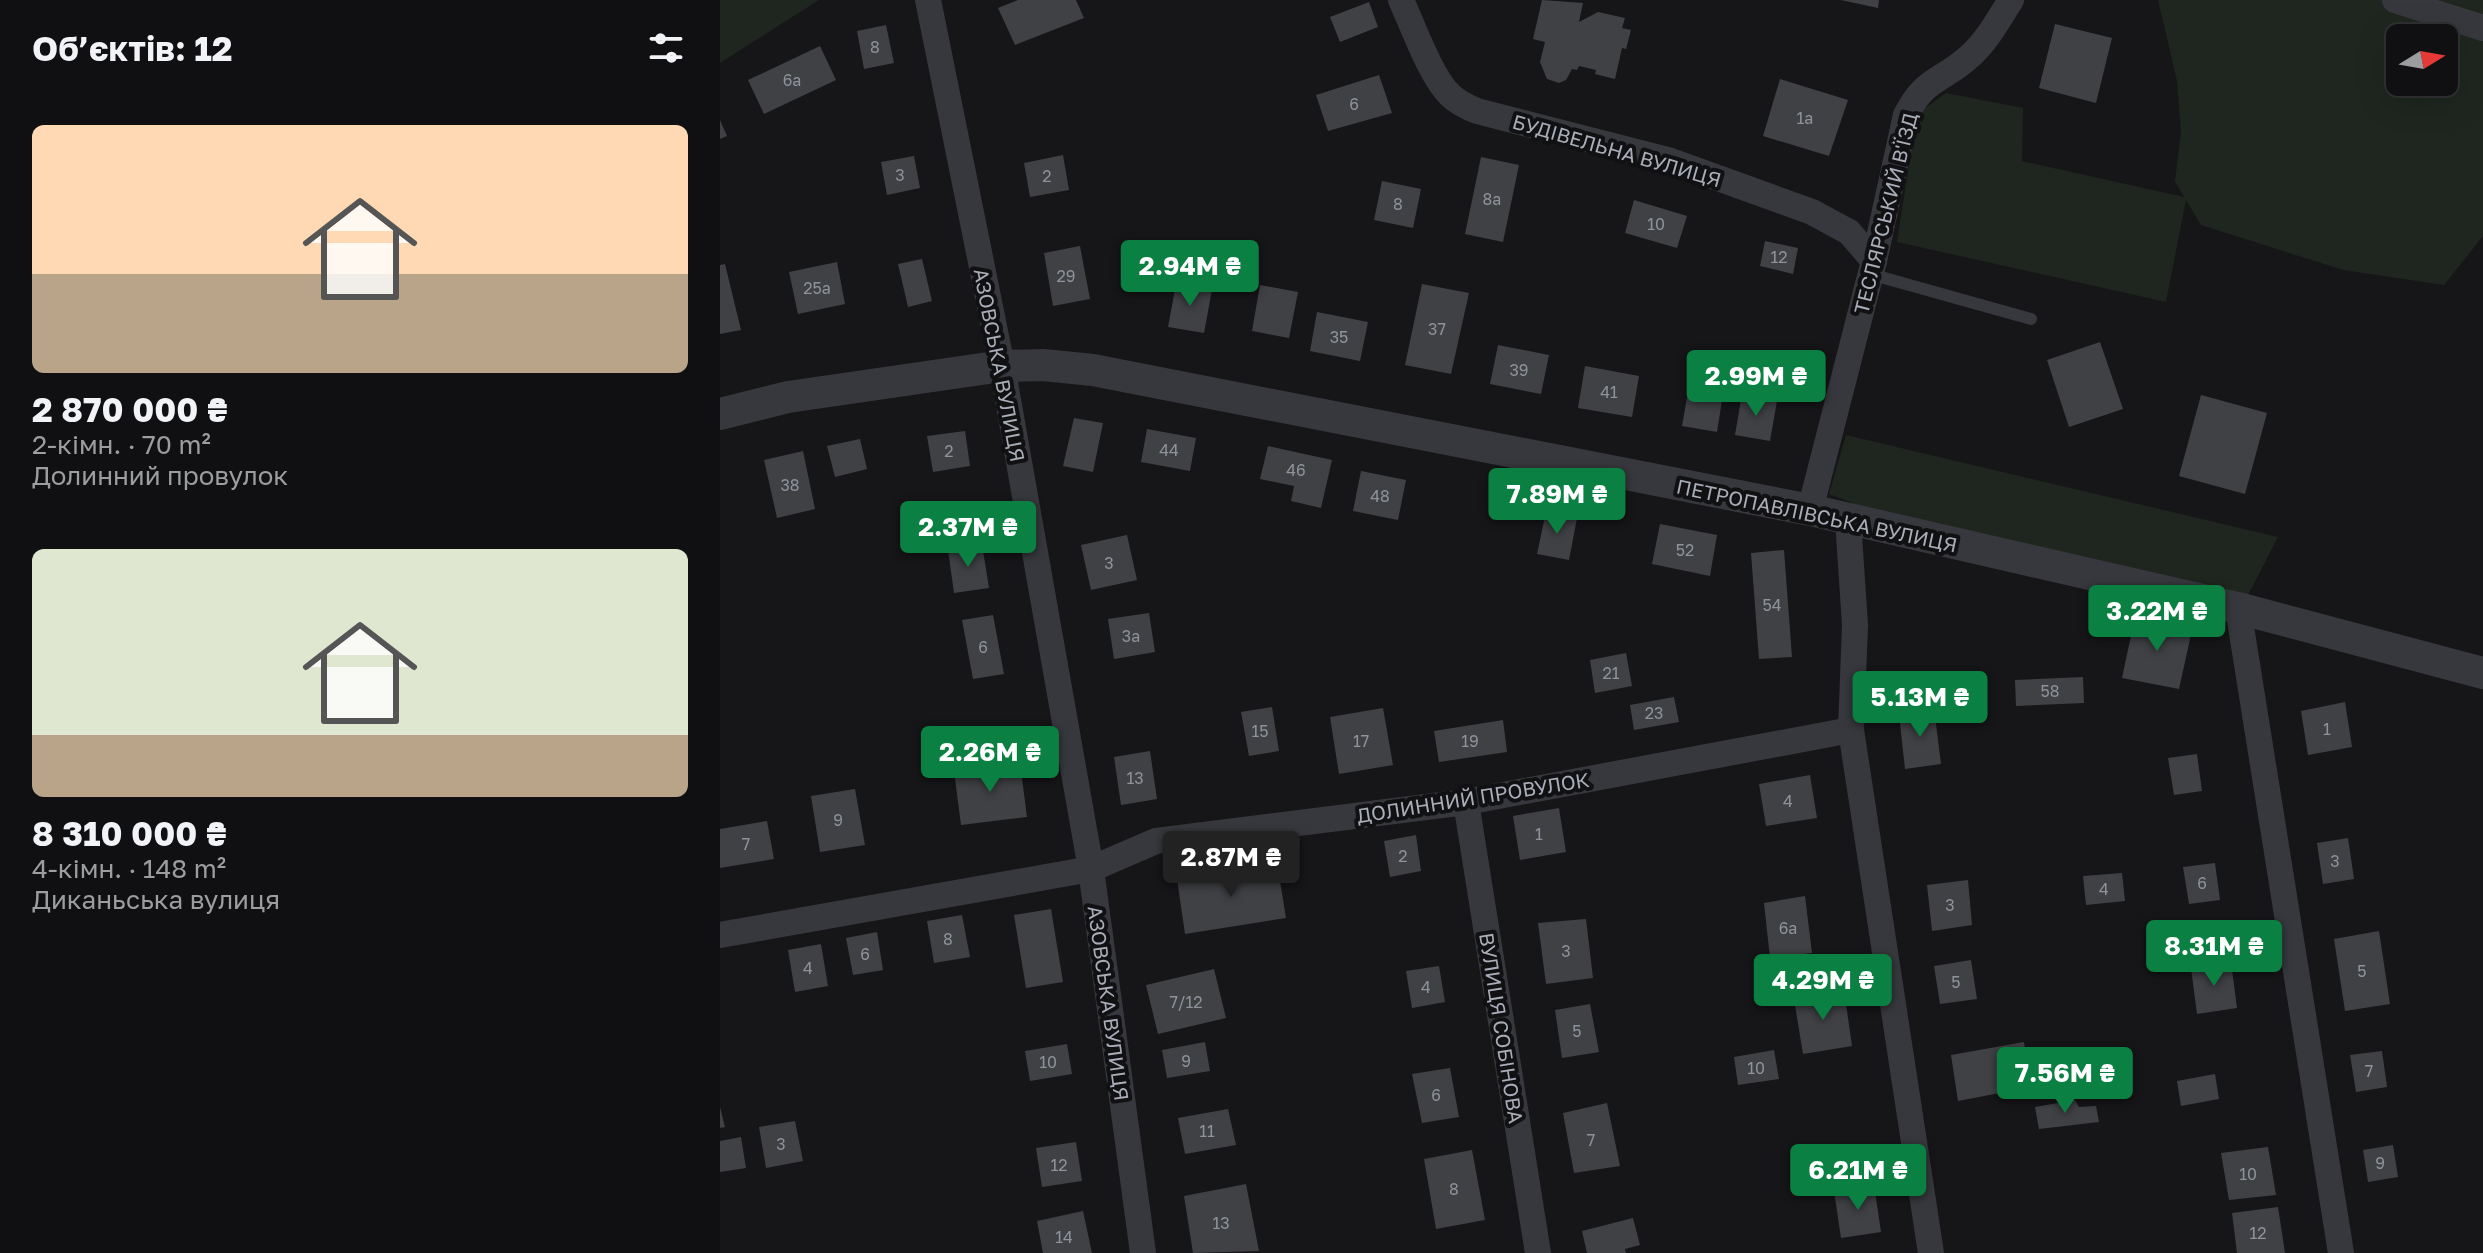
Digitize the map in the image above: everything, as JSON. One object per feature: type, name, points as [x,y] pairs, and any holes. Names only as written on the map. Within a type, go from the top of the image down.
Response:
[{"type":"street","name":"АЗОВСЬКА ВУЛИЦЯ","points":[[928,0],[1002,366],[1091,869],[1143,1253]]},
{"type":"street","name":"БУДІВЕЛЬНА ВУЛИЦЯ","points":[[1401,0],[1438,79],[1448,94],[1462,104],[1477,111],[1668,160],[1812,212],[1849,232],[1872,268]]},
{"type":"street","name":"ТЕСЛЯРСЬКИЙ В'ЇЗД","points":[[1810,510],[1872,268],[1906,115],[1926,85],[1958,66],[1983,43],[2011,0]]},
{"type":"street","points":[[2395,0],[2483,28]]},
{"type":"street","name":"ПЕТРОПАВЛІВСЬКА ВУЛИЦЯ","points":[[720,414],[788,397],[1002,366],[1043,365],[1093,370],[1810,510],[2238,608],[2483,673]]},
{"type":"street","points":[[1848,520],[1855,625],[1851,730],[1931,1253]]},
{"type":"street","points":[[2238,608],[2341,1253]]},
{"type":"street","name":"ДОЛИННИЙ ПРОВУЛОК","points":[[720,935],[1091,869],[1156,841],[1466,802],[1851,730]]},
{"type":"street","name":"ВУЛИЦЯ СОБІНОВА","points":[[1466,802],[1538,1253]]},
{"type":"lane","points":[[1872,268],[2031,319]]},
{"type":"shaded area","points":[[720,0],[819,0],[720,63]]},
{"type":"shaded area","points":[[2158,0],[2483,0],[2483,236],[2444,285],[2343,270],[2201,225],[2186,200],[2166,302],[1897,242],[1917,114],[1946,93],[2023,108],[2022,161],[2184,197],[2175,181],[2181,132],[2177,81]]},
{"type":"shaded area","points":[[1846,435],[2278,537],[2247,597],[1873,511],[1829,494]]},
{"type":"building","points":[[1018,0],[1076,0],[1084,18],[1015,45],[998,8]]},
{"type":"building","points":[[1542,0],[1583,3],[1579,22],[1598,12],[1625,18],[1622,28],[1631,30],[1626,49],[1622,48],[1615,79],[1579,66],[1559,83],[1547,79],[1540,62],[1545,42],[1533,39]]},
{"type":"building","points":[[1841,0],[1879,0],[1878,8]]},
{"type":"building","points":[[1369,2],[1378,27],[1340,42],[1330,17]]},
{"type":"building","points":[[2055,24],[2112,38],[2096,103],[2039,88]]},
{"type":"building","points":[[886,25],[894,63],[864,69],[857,31]]},
{"type":"building","points":[[820,46],[836,80],[764,114],[748,80]]},
{"type":"building","points":[[1379,75],[1392,113],[1328,131],[1316,95]]},
{"type":"building","points":[[1780,79],[1848,100],[1829,156],[1763,136]]},
{"type":"building","points":[[720,120],[727,136],[720,139]]},
{"type":"building","points":[[1063,155],[1069,190],[1030,197],[1024,163]]},
{"type":"building","points":[[914,156],[920,188],[887,195],[881,162]]},
{"type":"building","points":[[1481,157],[1519,165],[1503,242],[1465,234]]},
{"type":"building","points":[[1382,181],[1421,189],[1413,228],[1374,220]]},
{"type":"building","points":[[1634,200],[1687,216],[1677,248],[1625,233]]},
{"type":"building","points":[[1765,241],[1798,248],[1793,274],[1760,266]]},
{"type":"building","points":[[1080,246],[1090,299],[1053,306],[1044,253]]},
{"type":"building","points":[[922,259],[932,301],[908,307],[898,264]]},
{"type":"building","points":[[837,262],[845,304],[798,314],[789,272]]},
{"type":"building","points":[[725,264],[741,330],[720,334],[720,265]]},
{"type":"building","points":[[1176,284],[1212,290],[1204,333],[1168,327]]},
{"type":"building","points":[[1422,284],[1469,293],[1451,374],[1405,365]]},
{"type":"building","points":[[1260,285],[1298,292],[1289,338],[1252,331]]},
{"type":"building","points":[[1317,312],[1368,322],[1360,361],[1310,351]]},
{"type":"building","points":[[2100,342],[2123,409],[2069,427],[2047,360]]},
{"type":"building","points":[[1498,345],[1549,355],[1541,394],[1490,384]]},
{"type":"building","points":[[1585,366],[1639,376],[1632,417],[1578,408]]},
{"type":"building","points":[[1691,375],[1725,381],[1717,432],[1682,426]]},
{"type":"building","points":[[1742,394],[1777,401],[1770,441],[1735,435]]},
{"type":"building","points":[[2201,395],[2267,413],[2245,494],[2179,476]]},
{"type":"building","points":[[1074,418],[1103,423],[1093,472],[1063,466]]},
{"type":"building","points":[[1147,429],[1196,438],[1190,471],[1141,462]]},
{"type":"building","points":[[965,431],[970,466],[933,472],[927,436]]},
{"type":"building","points":[[860,439],[867,469],[835,477],[827,446]]},
{"type":"building","points":[[1268,446],[1332,460],[1321,508],[1291,501],[1294,486],[1260,479]]},
{"type":"building","points":[[803,451],[815,509],[777,518],[764,460]]},
{"type":"building","points":[[1361,471],[1406,480],[1398,520],[1353,511]]},
{"type":"building","points":[[1546,512],[1577,518],[1569,560],[1537,554]]},
{"type":"building","points":[[1660,524],[1717,535],[1710,576],[1652,564]]},
{"type":"building","points":[[1127,535],[1137,580],[1091,590],[1081,545]]},
{"type":"building","points":[[982,544],[989,588],[954,593],[948,550]]},
{"type":"building","points":[[1784,550],[1792,657],[1759,659],[1751,553]]},
{"type":"building","points":[[1149,613],[1155,652],[1114,659],[1108,619]]},
{"type":"building","points":[[993,615],[1004,674],[973,679],[962,620]]},
{"type":"building","points":[[2135,617],[2192,630],[2179,689],[2122,678]]},
{"type":"building","points":[[1626,653],[1632,686],[1595,693],[1590,660]]},
{"type":"building","points":[[2083,677],[2084,703],[2016,706],[2015,680]]},
{"type":"building","points":[[1674,697],[1679,722],[1634,730],[1630,705]]},
{"type":"building","points":[[2345,702],[2352,747],[2308,755],[2301,711]]},
{"type":"building","points":[[1272,707],[1279,751],[1249,756],[1241,712]]},
{"type":"building","points":[[1383,708],[1393,765],[1339,774],[1330,717]]},
{"type":"building","points":[[1934,708],[1941,764],[1905,769],[1899,714]]},
{"type":"building","points":[[1503,720],[1507,752],[1439,762],[1434,731]]},
{"type":"building","points":[[1150,751],[1157,799],[1121,805],[1114,757]]},
{"type":"building","points":[[2197,754],[2202,791],[2174,795],[2168,758]]},
{"type":"building","points":[[1020,763],[1027,817],[961,825],[954,771]]},
{"type":"building","points":[[1810,775],[1817,818],[1766,826],[1759,784]]},
{"type":"building","points":[[855,789],[865,845],[820,852],[811,796]]},
{"type":"building","points":[[1559,808],[1566,852],[1520,860],[1513,816]]},
{"type":"building","points":[[767,821],[774,859],[720,868],[720,829]]},
{"type":"building","points":[[1416,835],[1421,871],[1390,877],[1384,841]]},
{"type":"building","points":[[2348,838],[2354,879],[2323,884],[2317,843]]},
{"type":"building","points":[[1277,863],[1286,918],[1185,934],[1177,879]]},
{"type":"building","points":[[2215,863],[2220,900],[2189,904],[2183,867]]},
{"type":"building","points":[[2122,873],[2125,901],[2086,905],[2083,876]]},
{"type":"building","points":[[1968,880],[1972,925],[1932,931],[1927,885]]},
{"type":"building","points":[[1805,896],[1812,953],[1770,958],[1764,903]]},
{"type":"building","points":[[1051,909],[1063,982],[1026,988],[1014,915]]},
{"type":"building","points":[[962,915],[970,957],[934,963],[927,921]]},
{"type":"building","points":[[1586,919],[1593,978],[1546,984],[1538,923]]},
{"type":"building","points":[[2379,931],[2390,1004],[2345,1011],[2334,939]]},
{"type":"building","points":[[877,932],[883,970],[853,975],[846,938]]},
{"type":"building","points":[[821,944],[828,986],[795,992],[788,950]]},
{"type":"building","points":[[1971,960],[1977,999],[1940,1004],[1934,966]]},
{"type":"building","points":[[2231,962],[2237,1008],[2197,1014],[2191,968]]},
{"type":"building","points":[[1439,966],[1445,1002],[1412,1008],[1406,971]]},
{"type":"building","points":[[1214,969],[1226,1018],[1158,1034],[1146,985]]},
{"type":"building","points":[[1844,990],[1852,1046],[1803,1054],[1794,999]]},
{"type":"building","points":[[1590,1004],[1599,1052],[1562,1058],[1555,1010]]},
{"type":"building","points":[[1205,1042],[1210,1071],[1167,1078],[1162,1050]]},
{"type":"building","points":[[2024,1042],[2031,1087],[1958,1101],[1951,1055]]},
{"type":"building","points":[[1067,1044],[1072,1074],[1030,1081],[1025,1051]]},
{"type":"building","points":[[1774,1050],[1779,1079],[1738,1085],[1734,1057]]},
{"type":"building","points":[[2382,1051],[2387,1087],[2356,1092],[2350,1055]]},
{"type":"building","points":[[1450,1068],[1459,1117],[1422,1123],[1412,1074]]},
{"type":"building","points":[[2215,1074],[2219,1099],[2181,1106],[2177,1081]]},
{"type":"building","points":[[2075,1100],[2079,1107],[2096,1106],[2099,1122],[2039,1129],[2035,1107]]},
{"type":"building","points":[[1607,1103],[1620,1166],[1574,1173],[1563,1113]]},
{"type":"building","points":[[720,1107],[725,1127],[720,1128]]},
{"type":"building","points":[[1228,1109],[1236,1145],[1185,1154],[1178,1118]]},
{"type":"building","points":[[795,1121],[803,1161],[766,1168],[759,1127]]},
{"type":"building","points":[[741,1137],[746,1168],[720,1172],[720,1141]]},
{"type":"building","points":[[1076,1142],[1082,1181],[1042,1187],[1036,1148]]},
{"type":"building","points":[[2393,1145],[2398,1177],[2368,1182],[2363,1150]]},
{"type":"building","points":[[2268,1147],[2276,1195],[2229,1200],[2221,1153]]},
{"type":"building","points":[[1472,1150],[1485,1220],[1436,1229],[1424,1159]]},
{"type":"building","points":[[1246,1184],[1259,1251],[1193,1253],[1184,1196]]},
{"type":"building","points":[[1874,1185],[1881,1232],[1841,1238],[1834,1191]]},
{"type":"building","points":[[2278,1207],[2285,1253],[2237,1253],[2232,1213]]},
{"type":"building","points":[[1083,1211],[1092,1253],[1043,1253],[1037,1221]]},
{"type":"building","points":[[1633,1218],[1640,1245],[1625,1249],[1626,1253],[1587,1253],[1582,1231]]}]
